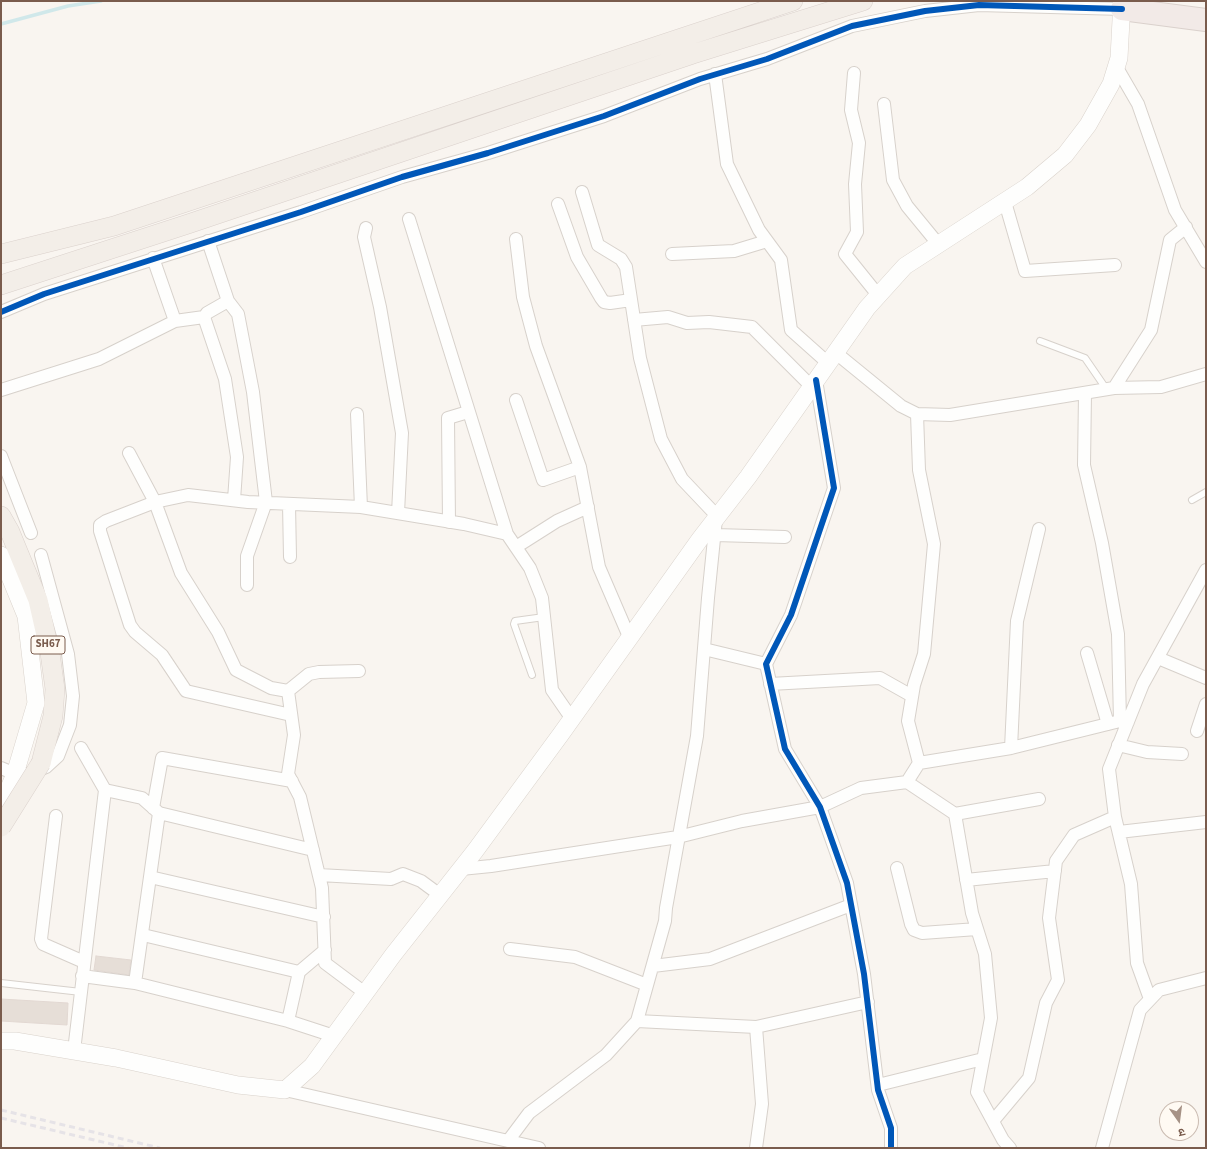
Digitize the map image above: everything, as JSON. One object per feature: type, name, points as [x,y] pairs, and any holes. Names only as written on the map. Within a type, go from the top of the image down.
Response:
[{"type":"highway","points":[[1122,5],[1206,20]]},
{"type":"main road","points":[[1,254],[114,226],[793,1]]},
{"type":"main road","points":[[1,285],[188,224],[693,54],[863,1]]},
{"type":"main road","points":[[1,1041],[15,1041],[116,1058],[238,1085],[285,1090],[312,1066],[365,993],[461,869],[630,639],[748,477],[866,308],[905,266],[1027,187],[1065,155],[1092,118],[1111,84],[1118,58],[1122,5]]},
{"type":"main road","name":"SH67","points":[[1,516],[10,532],[38,600],[50,653],[55,689],[53,716],[41,763],[1,827]]},
{"type":"main road","points":[[1,555],[26,616],[36,703],[8,771],[1,807]]},
{"type":"street","points":[[1,312],[44,294],[402,177],[488,153],[604,116],[715,74],[771,58],[842,29],[925,11],[979,6],[1122,5]]},
{"type":"street","points":[[1116,66],[1138,104],[1175,210],[1206,262]]},
{"type":"street","points":[[854,73],[851,110],[859,143],[855,184],[857,232],[845,254],[878,295]]},
{"type":"street","points":[[715,74],[727,164],[759,230],[781,260],[791,330],[900,406],[917,414],[950,415],[1111,389],[1160,387],[1206,374]]},
{"type":"street","points":[[884,104],[893,180],[907,206],[939,245]]},
{"type":"street","points":[[508,1141],[529,1113],[606,1055],[637,1021],[666,920],[666,908],[697,736],[714,535],[717,518],[682,479],[661,440],[640,358],[624,262],[598,245],[582,192]]},
{"type":"street","points":[[1005,202],[1025,271],[1115,265]]},
{"type":"street","points":[[558,204],[577,257],[604,302],[610,303],[631,300]]},
{"type":"street","points":[[409,219],[507,534],[530,568],[542,598],[552,690],[572,718]]},
{"type":"street","points":[[1111,389],[1151,330],[1170,240],[1186,227]]},
{"type":"street","points":[[366,228],[364,237],[380,307],[402,433],[398,513]]},
{"type":"street","points":[[516,239],[523,297],[536,346],[580,467],[599,567],[630,639]]},
{"type":"street","points":[[208,241],[228,301],[238,314],[252,385],[266,502],[247,556],[247,585]]},
{"type":"street","points":[[672,254],[734,251],[767,241]]},
{"type":"street","points":[[153,258],[175,321]]},
{"type":"street","points":[[1,390],[99,359],[175,321],[204,317],[228,301]]},
{"type":"street","points":[[204,317],[225,379],[237,456],[234,500]]},
{"type":"street","points":[[634,320],[668,317],[687,323],[710,322],[752,327],[814,383],[834,488],[790,615],[766,664],[785,749],[820,807],[847,883],[868,1002],[878,1085],[891,1128],[890,1148]]},
{"type":"street","points":[[1085,394],[1084,465],[1102,543],[1118,634],[1118,745],[1109,769],[1115,817],[1131,884],[1137,963],[1150,999]]},
{"type":"street","points":[[516,400],[543,480],[580,467]]},
{"type":"street","points":[[449,522],[448,418],[468,412]]},
{"type":"street","points":[[357,414],[361,507]]},
{"type":"street","points":[[917,414],[919,470],[934,544],[924,654],[914,685],[908,721],[919,763]]},
{"type":"street","points":[[129,453],[155,502],[181,573],[218,632],[236,670],[270,688],[288,691],[309,674],[319,672],[359,671]]},
{"type":"street","points":[[1,456],[31,533]]},
{"type":"street","points":[[291,715],[186,691],[162,655],[135,632],[130,624],[100,531],[100,524],[155,502],[188,495],[288,504],[361,507],[449,522],[507,534]]},
{"type":"street","points":[[288,504],[290,557]]},
{"type":"street","points":[[516,547],[556,521],[588,507]]},
{"type":"street","points":[[1011,748],[1016,626],[1039,529]]},
{"type":"street","points":[[714,535],[785,537]]},
{"type":"street","points":[[8,771],[29,774],[46,767],[58,756],[70,725],[73,696],[68,654],[41,555]]},
{"type":"street","points":[[906,782],[919,763],[1011,748],[1119,722],[1158,658],[1206,570]]},
{"type":"street","points":[[704,649],[766,664]]},
{"type":"street","points":[[1087,653],[1119,722]]},
{"type":"street","points":[[1158,658],[1206,678]]},
{"type":"street","points":[[770,684],[880,678],[912,696]]},
{"type":"street","points":[[288,691],[294,735],[288,774],[300,797],[322,888],[326,963],[365,993]]},
{"type":"street","points":[[1197,731],[1206,704]]},
{"type":"street","points":[[1118,745],[1147,752],[1182,754]]},
{"type":"street","points":[[74,1051],[105,790],[81,748]]},
{"type":"street","points":[[135,983],[150,877],[162,758],[292,781]]},
{"type":"street","points":[[461,869],[491,866],[678,837],[742,821],[820,807],[861,788],[906,782],[955,814],[1039,799]]},
{"type":"street","points":[[105,790],[142,798],[156,810],[313,850]]},
{"type":"street","points":[[955,814],[966,880],[977,929],[985,954],[991,1018],[977,1092],[1010,1148]]},
{"type":"street","points":[[56,816],[41,939],[43,944],[84,962]]},
{"type":"street","points":[[993,1121],[1029,1078],[1046,1003],[1058,980],[1049,918],[1056,861],[1074,835],[1115,817]]},
{"type":"street","points":[[1119,832],[1206,822]]},
{"type":"street","points":[[897,868],[914,930],[922,933],[977,929]]},
{"type":"street","points":[[966,880],[1055,871]]},
{"type":"street","points":[[319,875],[390,879],[403,874],[421,881],[440,895]]},
{"type":"street","points":[[150,877],[324,917]]},
{"type":"street","points":[[652,966],[710,959],[851,905]]},
{"type":"street","points":[[142,935],[299,972]]},
{"type":"street","points":[[510,949],[575,957],[648,985]]},
{"type":"street","points":[[288,1021],[299,972],[325,950]]},
{"type":"street","points":[[82,976],[135,983],[288,1021],[334,1036]]},
{"type":"street","points":[[1102,1148],[1140,1010],[1159,990],[1206,978]]},
{"type":"street","points":[[637,1021],[756,1027],[868,1002]]},
{"type":"street","points":[[756,1027],[762,1104],[756,1148]]},
{"type":"street","points":[[878,1085],[983,1060]]},
{"type":"street","points":[[285,1090],[539,1148]]},
{"type":"lane","points":[[1040,341],[1085,358],[1111,389]]},
{"type":"lane","points":[[1192,500],[1206,492]]},
{"type":"lane","points":[[532,675],[514,624],[518,619],[544,617]]},
{"type":"lane","points":[[1,983],[81,992]]},
{"type":"building","points":[[96,956],[131,960],[129,975],[94,970]]},
{"type":"building","points":[[1,999],[68,1003],[67,1025],[1,1021]]},
{"type":"waterway","points":[[1,24],[68,6],[101,1]]},
{"type":"railway","points":[[1,1110],[160,1148]]},
{"type":"railway","points":[[1,1118],[128,1148]]},
{"type":"cycle path","points":[[1,312],[44,294],[301,212],[402,177],[488,153],[604,116],[700,79],[767,59],[852,26],[925,11],[979,5],[1122,9]]},
{"type":"cycle path","points":[[816,380],[834,488],[791,615],[766,664],[785,749],[820,807],[847,883],[864,974],[878,1090],[891,1128],[891,1148]]}]
